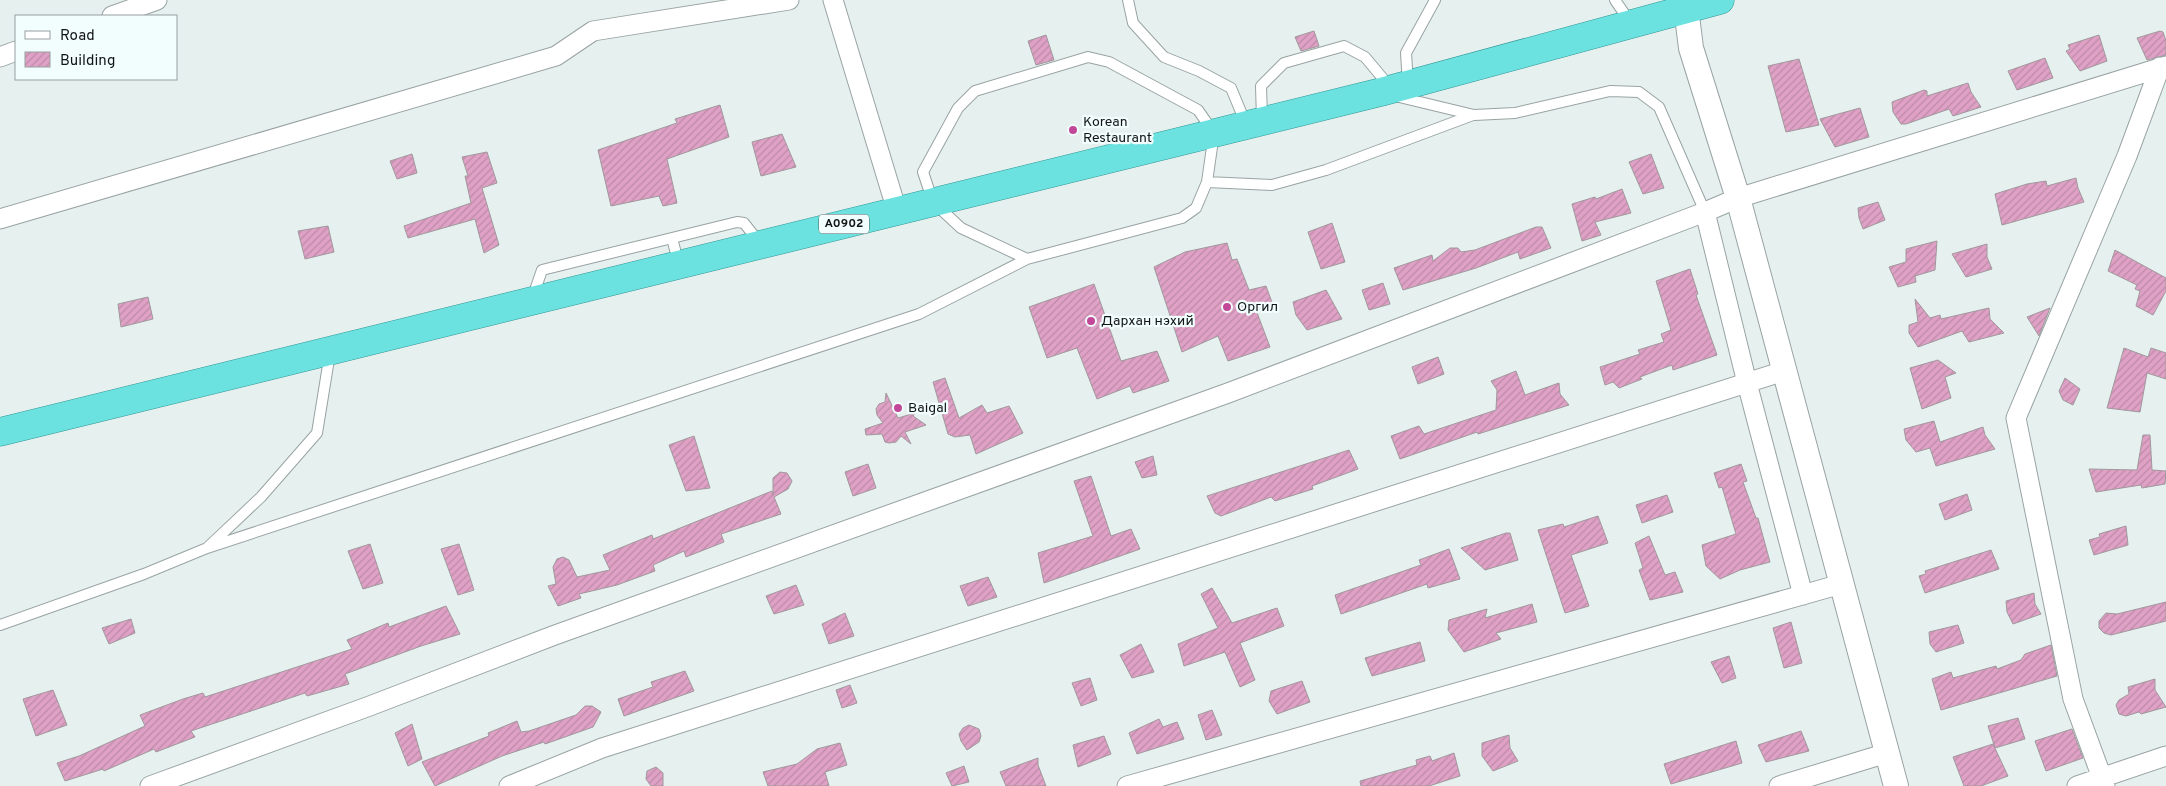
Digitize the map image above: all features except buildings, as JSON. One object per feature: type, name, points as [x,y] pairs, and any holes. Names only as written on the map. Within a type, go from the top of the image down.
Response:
[{"type":"highway","name":"A0902","points":[[0,432],[1394,89],[1631,23],[1688,4],[1720,0]]},
{"type":"street","points":[[115,15],[157,0]]},
{"type":"street","points":[[0,219],[556,56],[593,31],[789,0]]},
{"type":"street","points":[[833,0],[897,211]]},
{"type":"street","points":[[1688,4],[1691,48],[1738,198],[1896,786]]},
{"type":"street","points":[[0,57],[15,51]]},
{"type":"street","points":[[150,786],[367,707],[554,635],[1228,393],[1738,198],[2163,66]]},
{"type":"street","points":[[2103,782],[2073,699],[2016,418],[2163,66]]},
{"type":"street","points":[[1705,212],[1746,383],[1803,595]]},
{"type":"street","points":[[510,786],[602,748],[1784,371]]},
{"type":"street","points":[[1127,786],[1841,584]]},
{"type":"street","points":[[1779,786],[1887,753]]},
{"type":"street","points":[[2077,786],[2103,782],[2166,756]]},
{"type":"lane","points":[[1128,0],[1133,23],[1164,57],[1199,71],[1230,88],[1254,123]]},
{"type":"lane","points":[[1394,89],[1406,52],[1435,0]]},
{"type":"lane","points":[[1615,0],[1631,23]]},
{"type":"lane","points":[[1254,123],[1261,86],[1284,63],[1344,46],[1365,57],[1394,89],[1474,115]]},
{"type":"lane","points":[[0,625],[144,574],[207,548],[919,314],[1027,259],[1182,218],[1196,208],[1207,182],[1214,133],[1198,110],[1109,62],[1088,57],[975,92],[958,108],[923,172],[933,202],[961,228],[1027,259]]},
{"type":"lane","points":[[1207,182],[1272,185],[1326,170],[1474,115],[1515,113],[1610,91],[1639,92],[1659,107],[1705,212]]},
{"type":"lane","points":[[531,302],[542,270],[738,222],[744,223],[762,245]]},
{"type":"lane","points":[[672,238],[679,266]]},
{"type":"lane","points":[[207,548],[261,497],[317,433],[331,352]]},
{"type":"place","name":"Korean Restaurant","points":[[1073,130]]},
{"type":"place","name":"Оргил","points":[[1227,307]]},
{"type":"place","name":"Дархан нэхий","points":[[1091,321]]},
{"type":"place","name":"Baigal","points":[[898,408]]}]
